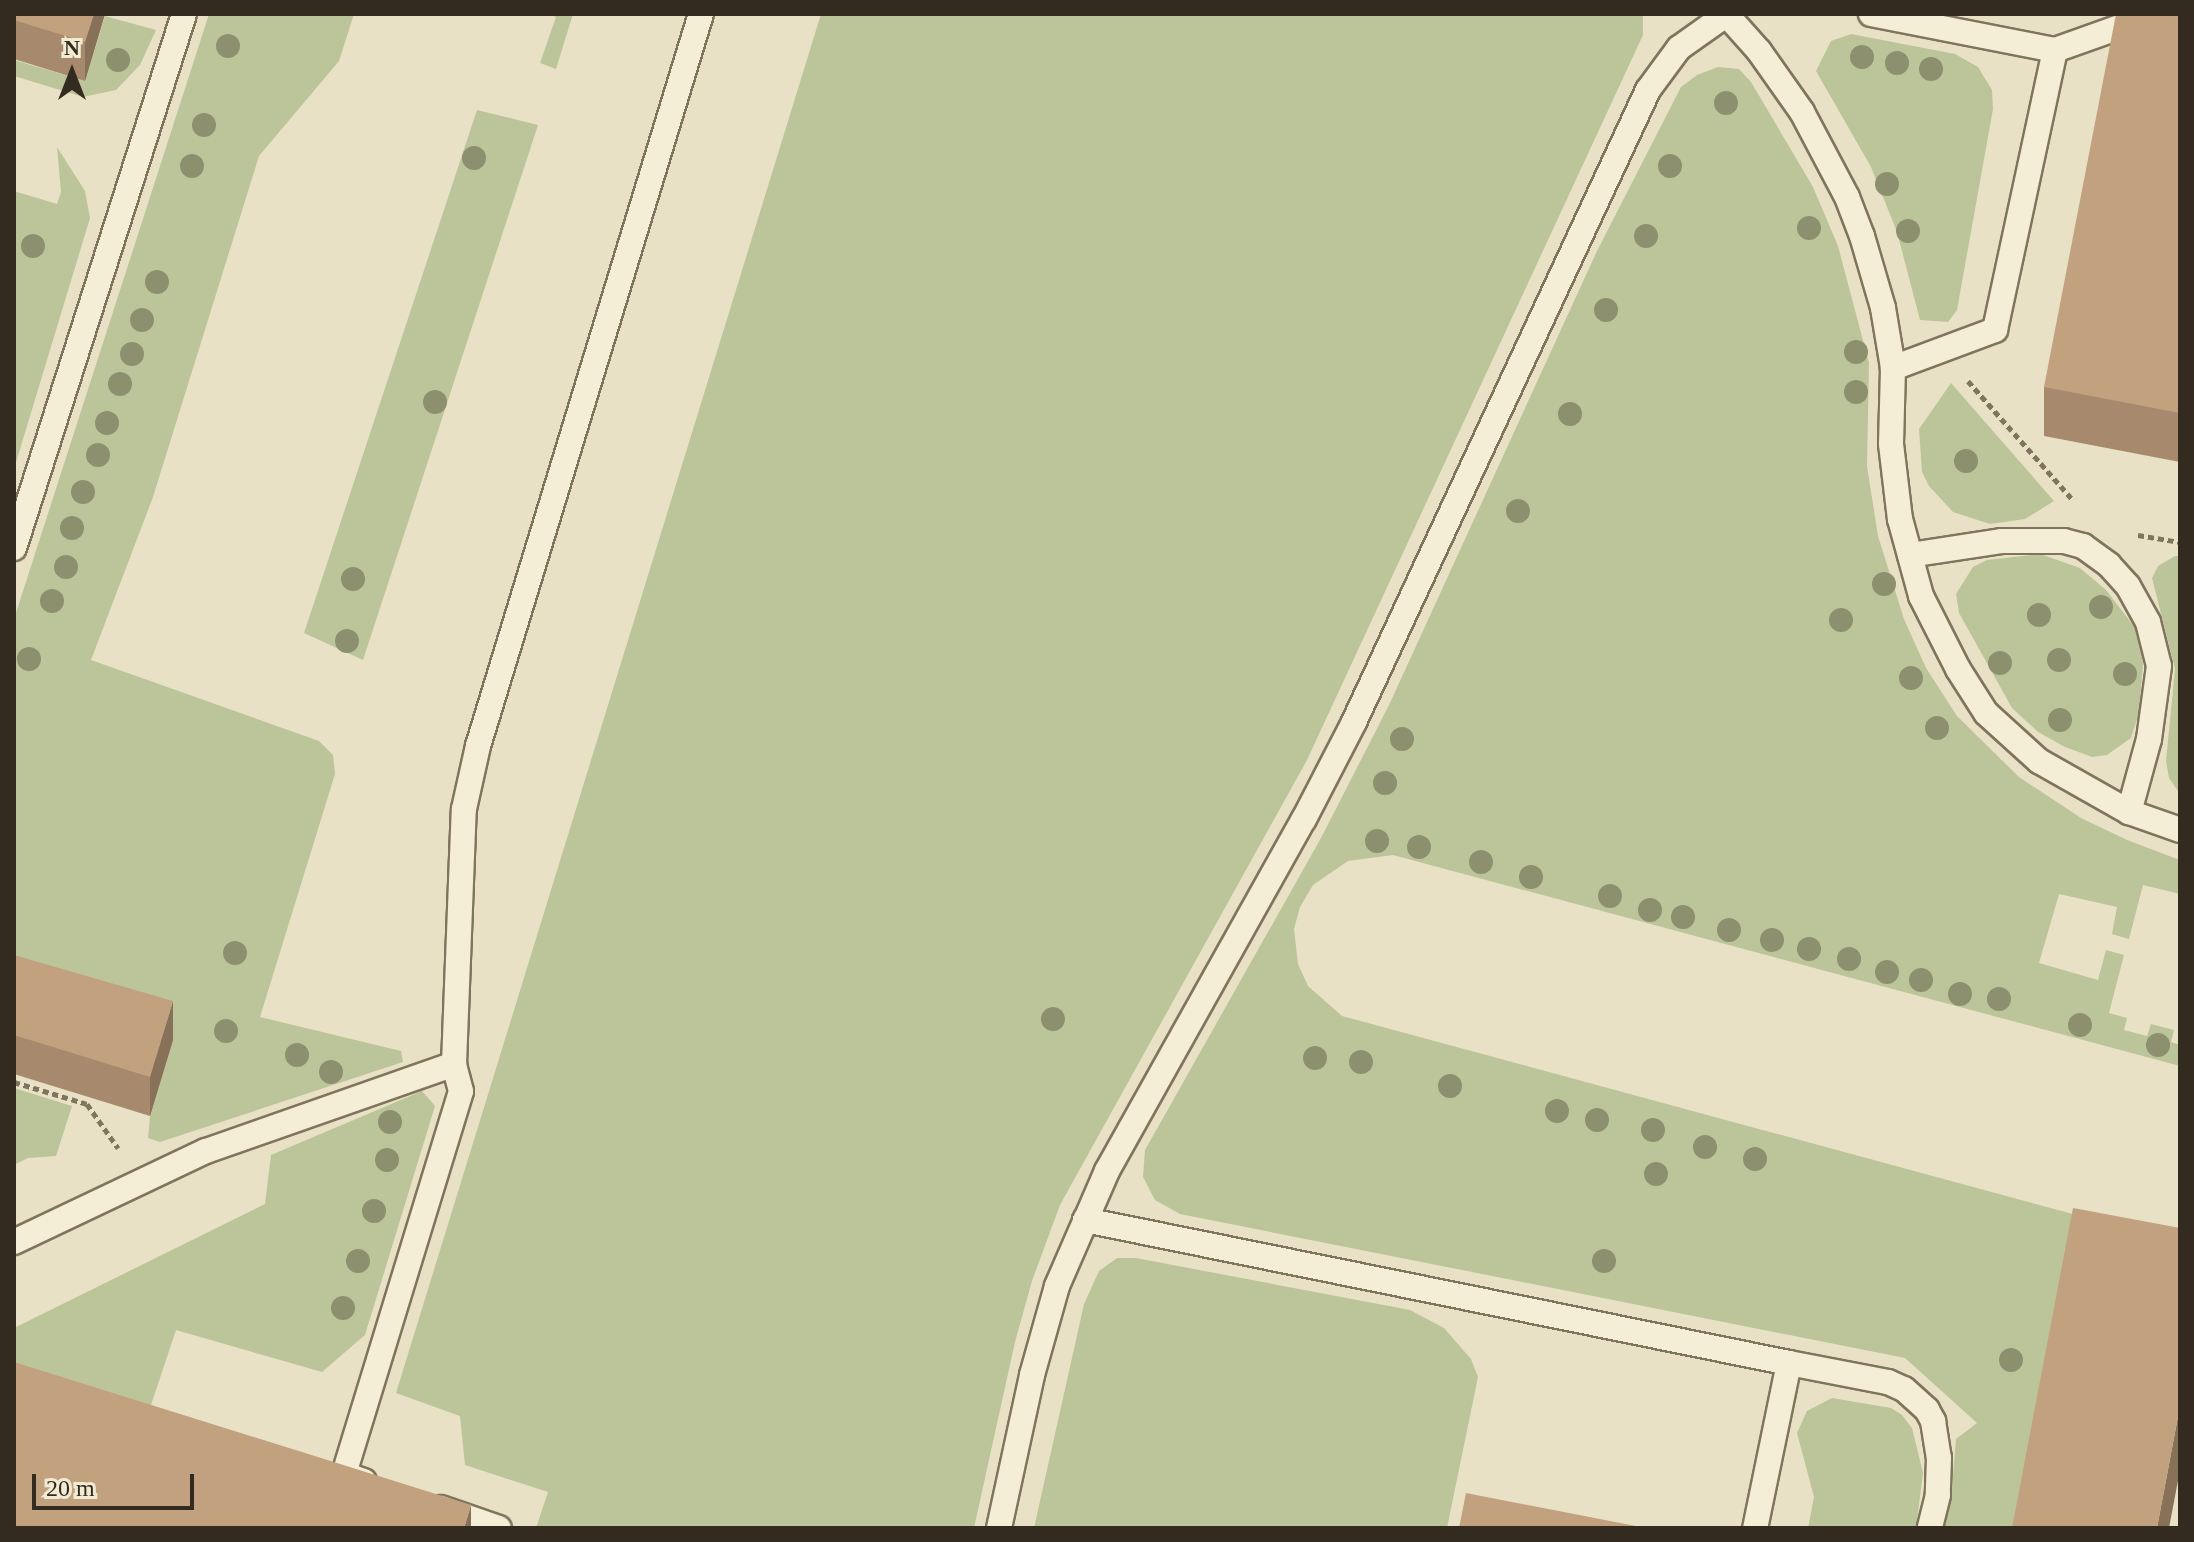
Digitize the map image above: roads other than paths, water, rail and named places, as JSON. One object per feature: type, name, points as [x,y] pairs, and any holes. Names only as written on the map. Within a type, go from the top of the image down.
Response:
[{"type":"lane","points":[[14,548],[184,14]]},
{"type":"lane","points":[[386,1489],[344,1474],[461,1091],[454,1064],[464,809],[478,746],[701,14]]},
{"type":"lane","points":[[999,1528],[1044,1328],[1057,1286],[1107,1171],[1304,819],[1354,722],[1648,90],[1679,48],[1726,14],[1759,51],[1794,100],[1847,197],[1873,270],[1893,368],[1894,483],[1921,596],[1939,634],[1986,713],[2039,761],[2129,812],[2180,830]]},
{"type":"lane","points":[[1871,14],[2055,50],[2156,14]]},
{"type":"lane","points":[[1893,368],[1995,330],[2055,50]]},
{"type":"lane","points":[[1910,555],[2001,541],[2064,541],[2083,546],[2109,565],[2128,586],[2148,622],[2159,666],[2149,739],[2129,812]]},
{"type":"lane","points":[[14,1242],[206,1151],[454,1064]]},
{"type":"lane","points":[[1085,1220],[1888,1382],[1904,1389],[1927,1410],[1933,1421],[1939,1458],[1938,1495],[1930,1528]]},
{"type":"lane","points":[[1755,1528],[1789,1363]]},
{"type":"lane","points":[[414,1499],[499,1528]]}]
